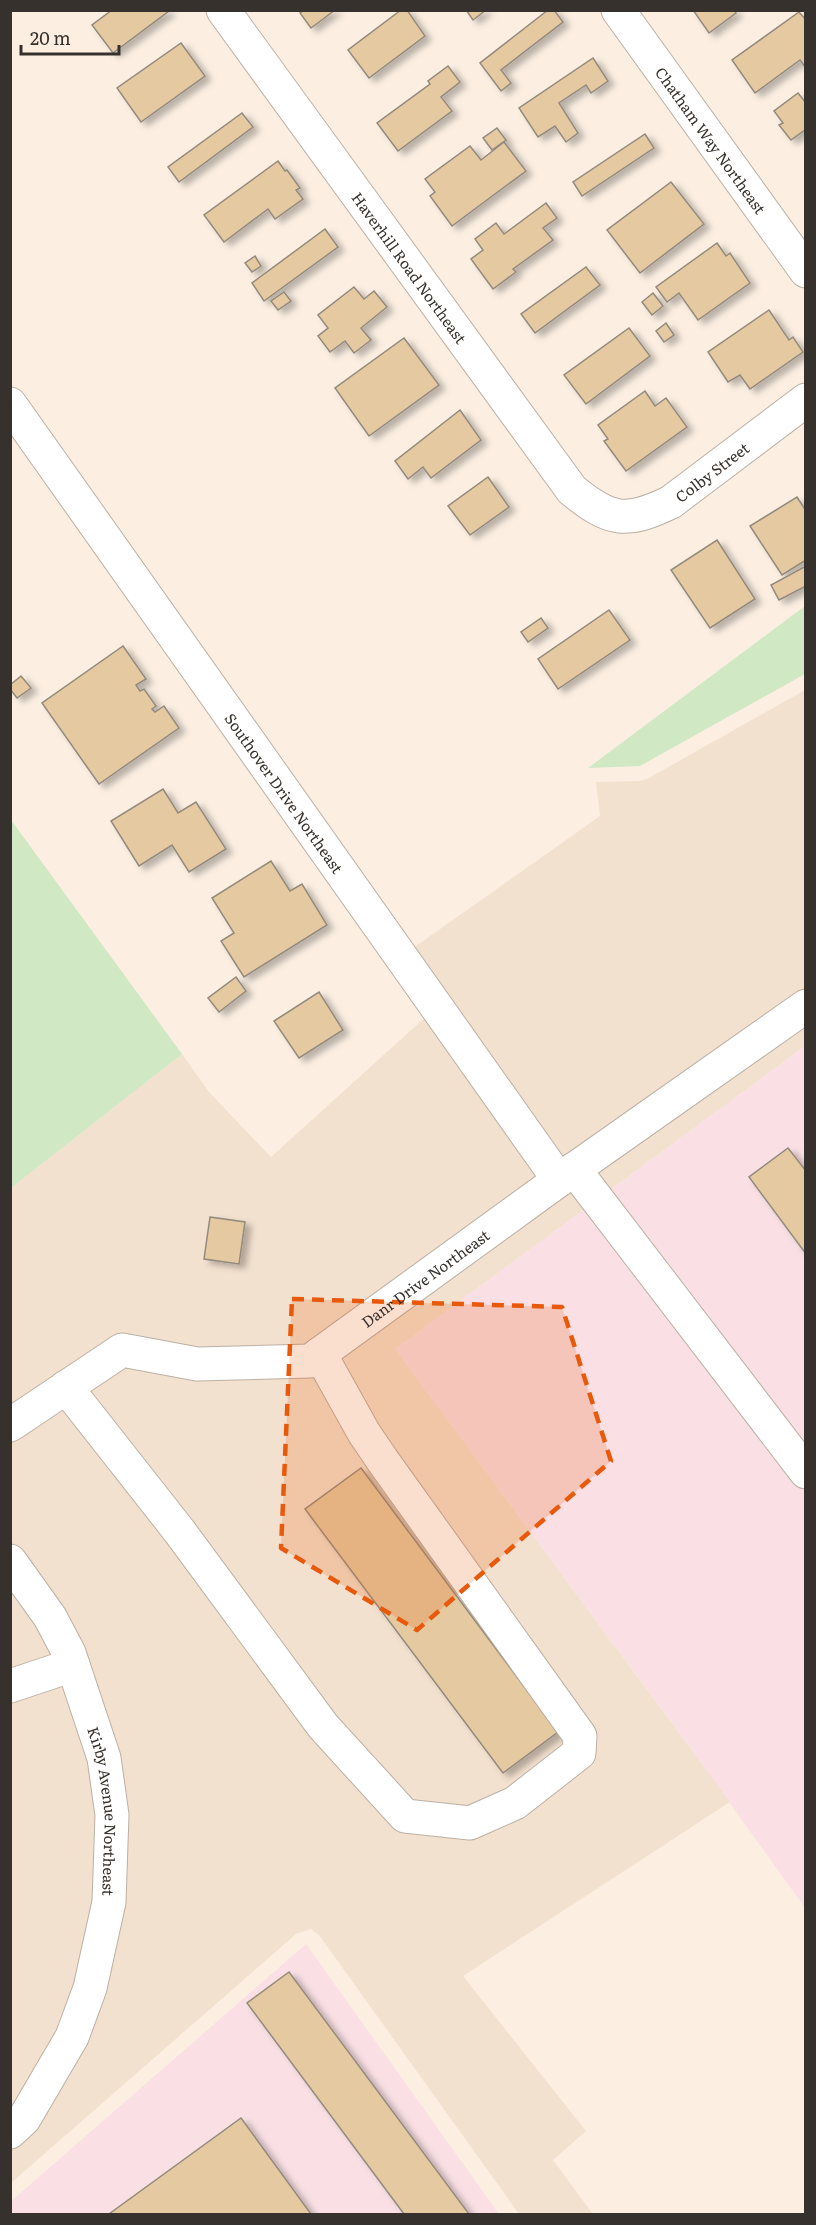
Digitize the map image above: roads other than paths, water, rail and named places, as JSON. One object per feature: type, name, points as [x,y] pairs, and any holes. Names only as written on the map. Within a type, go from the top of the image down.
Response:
[{"type":"street","name":"Haverhill Road Northeast","points":[[224,10],[572,489],[590,504],[608,513]]},
{"type":"street","name":"Chatham Way Northeast","points":[[618,10],[806,271]]},
{"type":"street","name":"Colby Street","points":[[608,513],[629,517],[646,514],[671,502],[806,400]]},
{"type":"street","name":"Southover Drive Northeast","points":[[10,404],[566,1174],[806,1472]]},
{"type":"street","name":"Danr Drive Northeast","points":[[10,1425],[122,1350],[197,1364],[310,1361],[566,1174],[806,1006]]},
{"type":"street","points":[[66,1387],[186,1540],[323,1726],[405,1816],[470,1822],[515,1803],[579,1753],[580,1736],[370,1442],[320,1354]]},
{"type":"street","name":"Kirby Avenue Northeast","points":[[10,1561],[50,1617],[73,1665],[104,1758],[112,1815],[109,1902],[90,1988],[72,2037],[24,2119],[10,2132]]},
{"type":"street","points":[[10,1686],[73,1665]]}]
